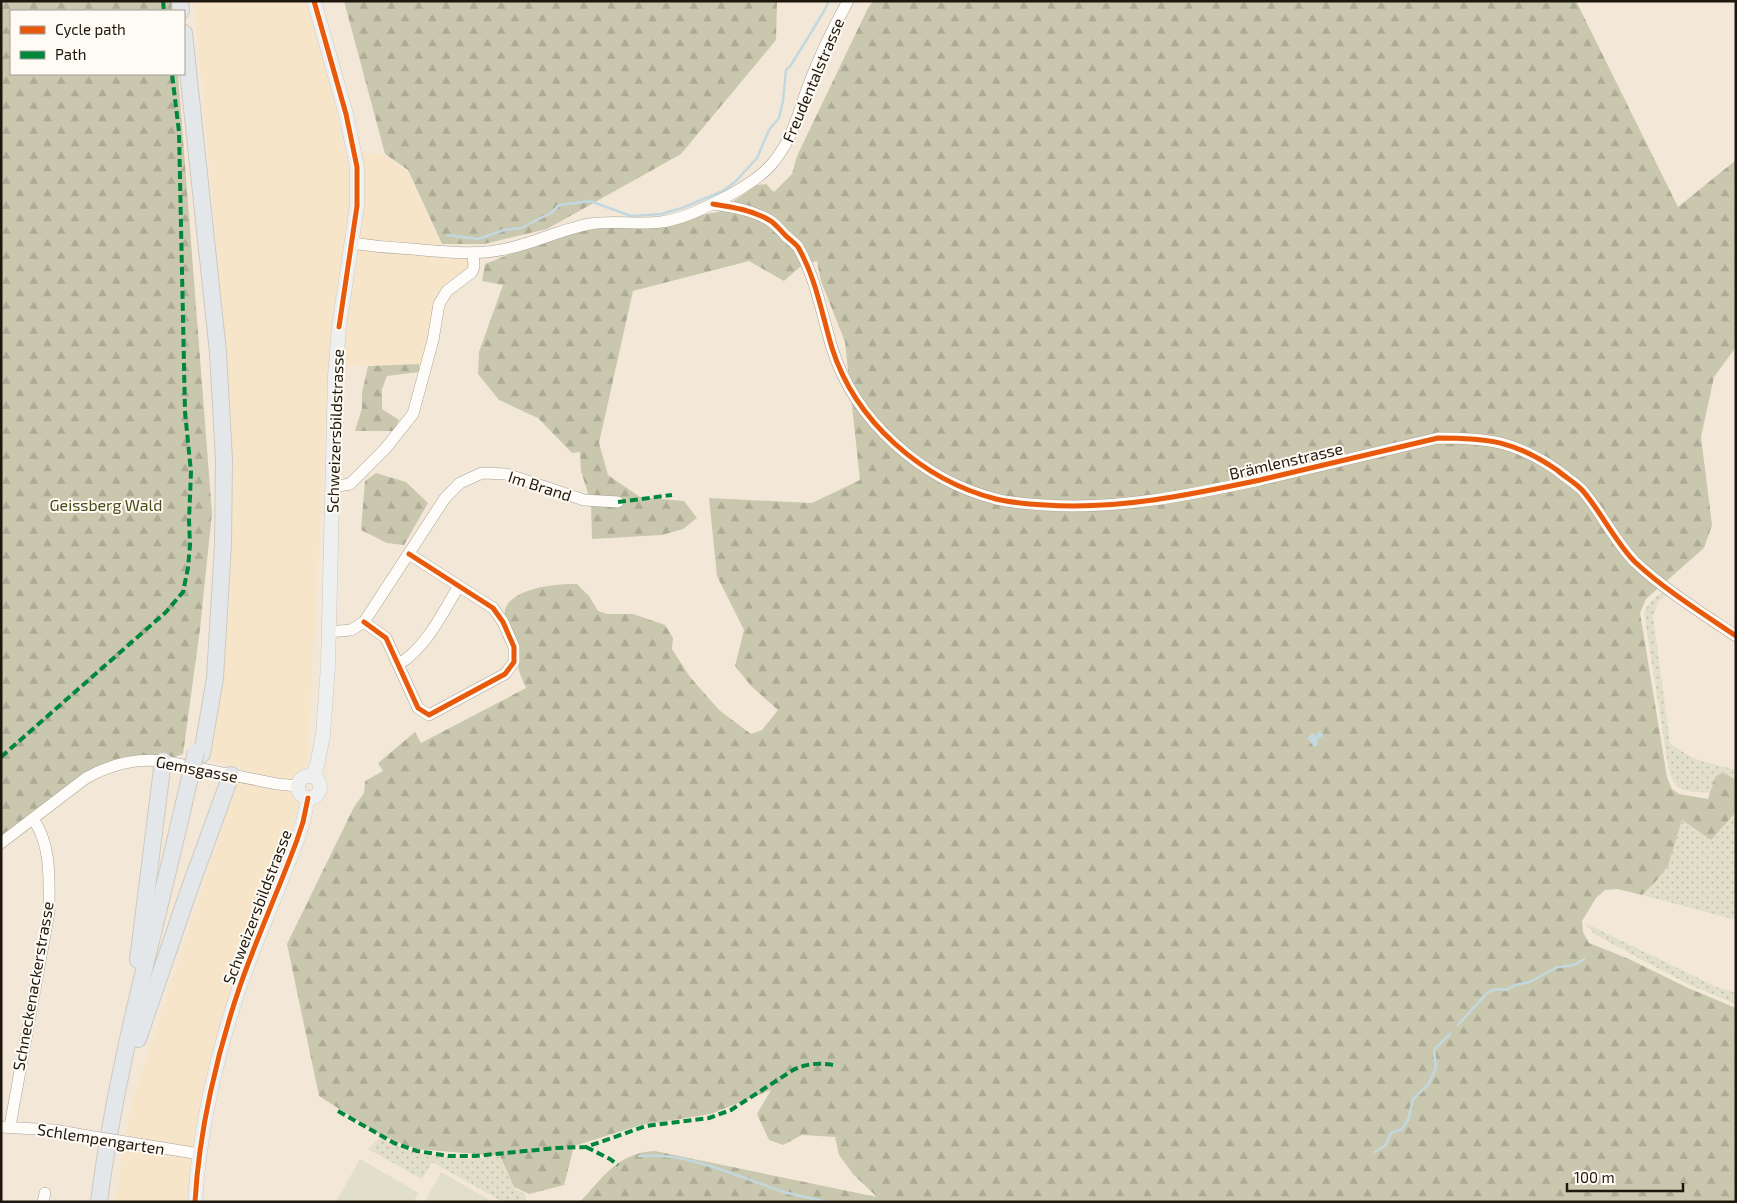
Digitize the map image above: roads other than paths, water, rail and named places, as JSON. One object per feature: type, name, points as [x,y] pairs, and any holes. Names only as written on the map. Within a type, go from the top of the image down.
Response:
[{"type":"highway","points":[[99,1202],[112,1109],[150,981],[214,678],[223,544],[224,460],[222,411],[212,292],[185,42]]},
{"type":"highway","points":[[110,1202],[133,1036],[164,761]]},
{"type":"highway","points":[[133,1036],[231,774]]},
{"type":"main road","name":"Schweizersbildstrasse","points":[[313,776],[317,765],[322,735],[328,666],[335,376],[339,328],[357,206],[357,168],[346,114],[314,1]]},
{"type":"main road","points":[[313,776],[319,782],[320,790],[314,797],[302,796],[298,786],[303,778],[313,776]]},
{"type":"main road","name":"Schweizersbildstrasse","points":[[195,1202],[200,1154],[210,1094],[227,1027],[240,986],[297,840],[308,798]]},
{"type":"street","name":"Freudentalstrasse","points":[[351,243],[473,253],[509,248],[589,224],[663,222],[686,216],[713,204],[747,185],[770,167],[789,141],[816,68],[833,28],[848,1]]},
{"type":"street","name":"Brämlenstrasse","points":[[713,204],[742,209],[769,220],[797,246],[813,281],[833,351],[848,387],[867,415],[892,442],[922,465],[957,485],[995,499],[1016,503],[1058,506],[1103,506],[1184,496],[1438,438],[1474,438],[1500,443],[1525,450],[1548,464],[1583,490],[1634,560],[1664,587],[1736,636]]},
{"type":"street","points":[[332,488],[350,484],[385,448],[413,414],[433,340],[439,304],[447,291],[472,272],[474,267],[473,253]]},
{"type":"street","name":"Im Brand","points":[[364,622],[444,498],[460,484],[482,473],[506,474],[584,500],[618,502]]},
{"type":"street","points":[[329,632],[351,630],[364,622],[386,638],[418,708],[429,716],[505,674],[514,662],[514,647],[503,622],[493,608],[409,554]]},
{"type":"street","points":[[399,664],[411,657],[425,639],[459,586]]},
{"type":"street","name":"Gemsgasse","points":[[1,843],[96,772],[123,762],[136,760],[164,761],[277,784],[298,786]]},
{"type":"street","name":"Schneckenackerstrasse","points":[[6,1126],[49,912],[49,877],[45,850],[40,832],[32,819]]},
{"type":"street","name":"Schlempengarten","points":[[6,1126],[54,1130],[200,1154]]},
{"type":"waterway","points":[[447,235],[478,239],[504,230],[521,228],[551,213],[559,205],[590,201],[631,216],[661,214],[682,208],[723,191],[736,181],[757,158],[769,130],[779,118],[783,101],[786,70],[791,65],[829,1]]},
{"type":"waterway","points":[[1458,1025],[1488,992],[1496,989],[1506,990],[1515,985],[1530,982],[1557,967],[1574,965],[1584,959]]},
{"type":"waterway","points":[[1375,1152],[1386,1145],[1391,1133],[1402,1129],[1408,1120],[1413,1099],[1428,1085],[1436,1068],[1434,1050],[1450,1034]]},
{"type":"waterway","points":[[639,1156],[658,1156],[695,1162],[784,1192],[826,1202]]},
{"type":"park label","name":"Geissberg Wald","points":[[106,505]]}]
